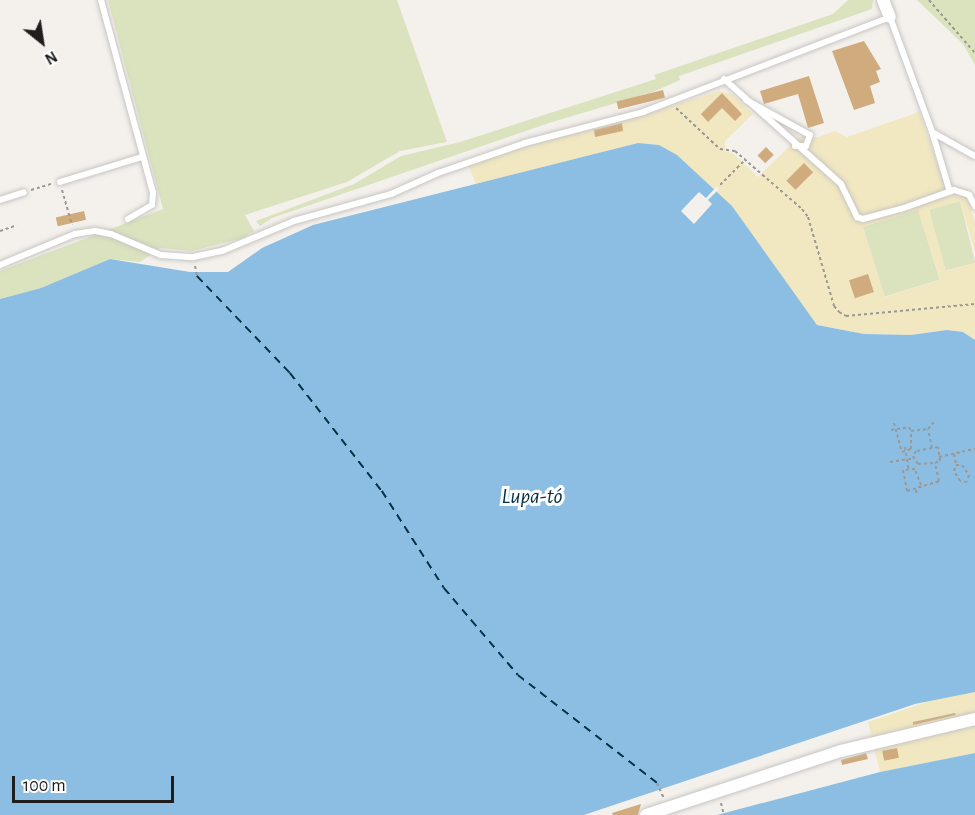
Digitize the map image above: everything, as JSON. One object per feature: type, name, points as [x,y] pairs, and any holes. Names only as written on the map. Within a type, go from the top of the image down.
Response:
[{"type":"street","points":[[883,0],[890,17]]},
{"type":"street","points":[[646,815],[841,751],[975,719]]},
{"type":"lane","points":[[101,0],[153,193],[152,205],[128,219]]},
{"type":"lane","points":[[0,265],[75,234],[111,234],[161,255],[193,257],[222,251],[294,221],[391,194],[438,173],[525,142],[669,102],[890,17],[932,132],[950,192]]},
{"type":"lane","points":[[724,79],[740,97],[794,146],[841,184],[857,217],[863,219],[950,192],[962,191],[975,206]]},
{"type":"lane","points":[[740,97],[806,130],[810,141],[802,148],[794,146]]},
{"type":"lane","points":[[932,132],[975,156]]},
{"type":"lane","points":[[60,182],[142,158]]},
{"type":"lane","points":[[0,200],[24,192]]},
{"type":"path","points":[[929,0],[975,53]]},
{"type":"path","points":[[669,102],[720,149],[735,151],[808,217],[834,306],[839,312],[846,315],[975,304]]},
{"type":"path","points":[[720,185],[744,161]]},
{"type":"path","points":[[24,192],[60,182],[75,234]]},
{"type":"path","points":[[0,231],[17,225]]},
{"type":"path","points":[[193,257],[197,276]]},
{"type":"path","points":[[911,431],[928,429],[935,421]]},
{"type":"path","points":[[894,423],[893,430],[898,449],[906,453]]},
{"type":"path","points":[[893,430],[909,427],[911,449],[906,453]]},
{"type":"path","points":[[928,429],[932,448]]},
{"type":"path","points":[[905,447],[908,469],[902,476],[907,491],[922,489],[915,470],[908,469]]},
{"type":"path","points":[[938,447],[939,456],[940,461],[918,464],[914,458],[916,451],[938,447]]},
{"type":"path","points":[[939,456],[975,449]]},
{"type":"path","points":[[954,454],[956,465],[953,469],[957,476],[967,482],[969,475],[966,470],[956,465]]},
{"type":"path","points":[[890,462],[914,458]]},
{"type":"path","points":[[921,484],[939,482],[935,462]]},
{"type":"path","points":[[957,476],[966,470]]},
{"type":"path","points":[[916,490],[917,496]]},
{"type":"path","points":[[657,783],[667,807]]},
{"type":"green space","points":[[108,0],[397,0],[447,142],[400,151],[347,182],[245,215],[254,231],[243,238],[192,251],[160,248],[140,262],[110,259],[41,288],[0,299],[0,271],[163,209]]},
{"type":"green space","points":[[848,0],[873,0],[872,9],[679,76],[680,80],[653,92],[549,123],[272,218],[260,226],[256,221],[354,184],[401,156],[460,142],[656,79],[654,75],[833,14]]},
{"type":"green space","points":[[917,0],[975,0],[975,65],[963,44]]},
{"type":"green space","points":[[960,201],[975,263],[944,271],[929,209]]},
{"type":"green space","points":[[918,209],[940,280],[884,297],[863,226]]},
{"type":"sand","points":[[719,91],[732,94],[753,114],[725,141],[725,151],[734,154],[758,177],[799,137],[818,137],[835,131],[847,137],[919,112],[949,196],[959,193],[967,197],[975,222],[975,252],[960,201],[929,210],[946,271],[975,263],[975,340],[963,332],[948,330],[911,335],[864,334],[817,325],[659,145],[638,143],[476,184],[468,165],[565,133],[644,115]],"holes":[[[918,210],[940,280],[885,297],[863,227]]]},
{"type":"sand","points":[[975,692],[975,753],[880,772],[868,722],[950,694]]},
{"type":"water","name":"Lupa-tó","points":[[638,143],[659,145],[677,155],[732,206],[817,325],[864,334],[911,335],[947,330],[963,332],[975,340],[975,692],[915,704],[584,815],[0,815],[0,299],[41,288],[110,259],[190,272],[228,272],[262,248],[313,225]]},
{"type":"water","points":[[975,753],[975,815],[717,815],[880,772]]},
{"type":"pier","points":[[717,186],[719,189],[708,200],[712,204],[694,224],[681,211],[699,192],[706,198]]},
{"type":"building","points":[[864,41],[881,69],[876,71],[880,82],[870,86],[875,103],[854,110],[832,51]]},
{"type":"building","points":[[809,76],[824,123],[808,128],[798,94],[764,104],[760,91]]},
{"type":"building","points":[[663,90],[665,98],[618,109],[616,102]]},
{"type":"building","points":[[722,93],[742,114],[735,121],[722,108],[708,122],[701,114]]},
{"type":"building","points":[[622,123],[623,131],[595,137],[594,130]]},
{"type":"building","points":[[766,147],[774,155],[765,163],[758,155]]},
{"type":"building","points":[[804,163],[813,172],[796,190],[786,181]]},
{"type":"building","points":[[84,211],[86,220],[58,226],[56,218]]},
{"type":"building","points":[[868,274],[874,292],[855,298],[849,280]]},
{"type":"building","points":[[955,713],[956,715],[913,725],[913,722]]},
{"type":"building","points":[[897,748],[899,758],[884,761],[882,751]]},
{"type":"building","points":[[866,753],[868,759],[842,765],[841,760]]},
{"type":"building","points":[[641,804],[638,815],[613,815],[612,813]]},
{"type":"ferry route","points":[[197,276],[290,373],[382,491],[444,588],[518,675],[657,783]]}]
